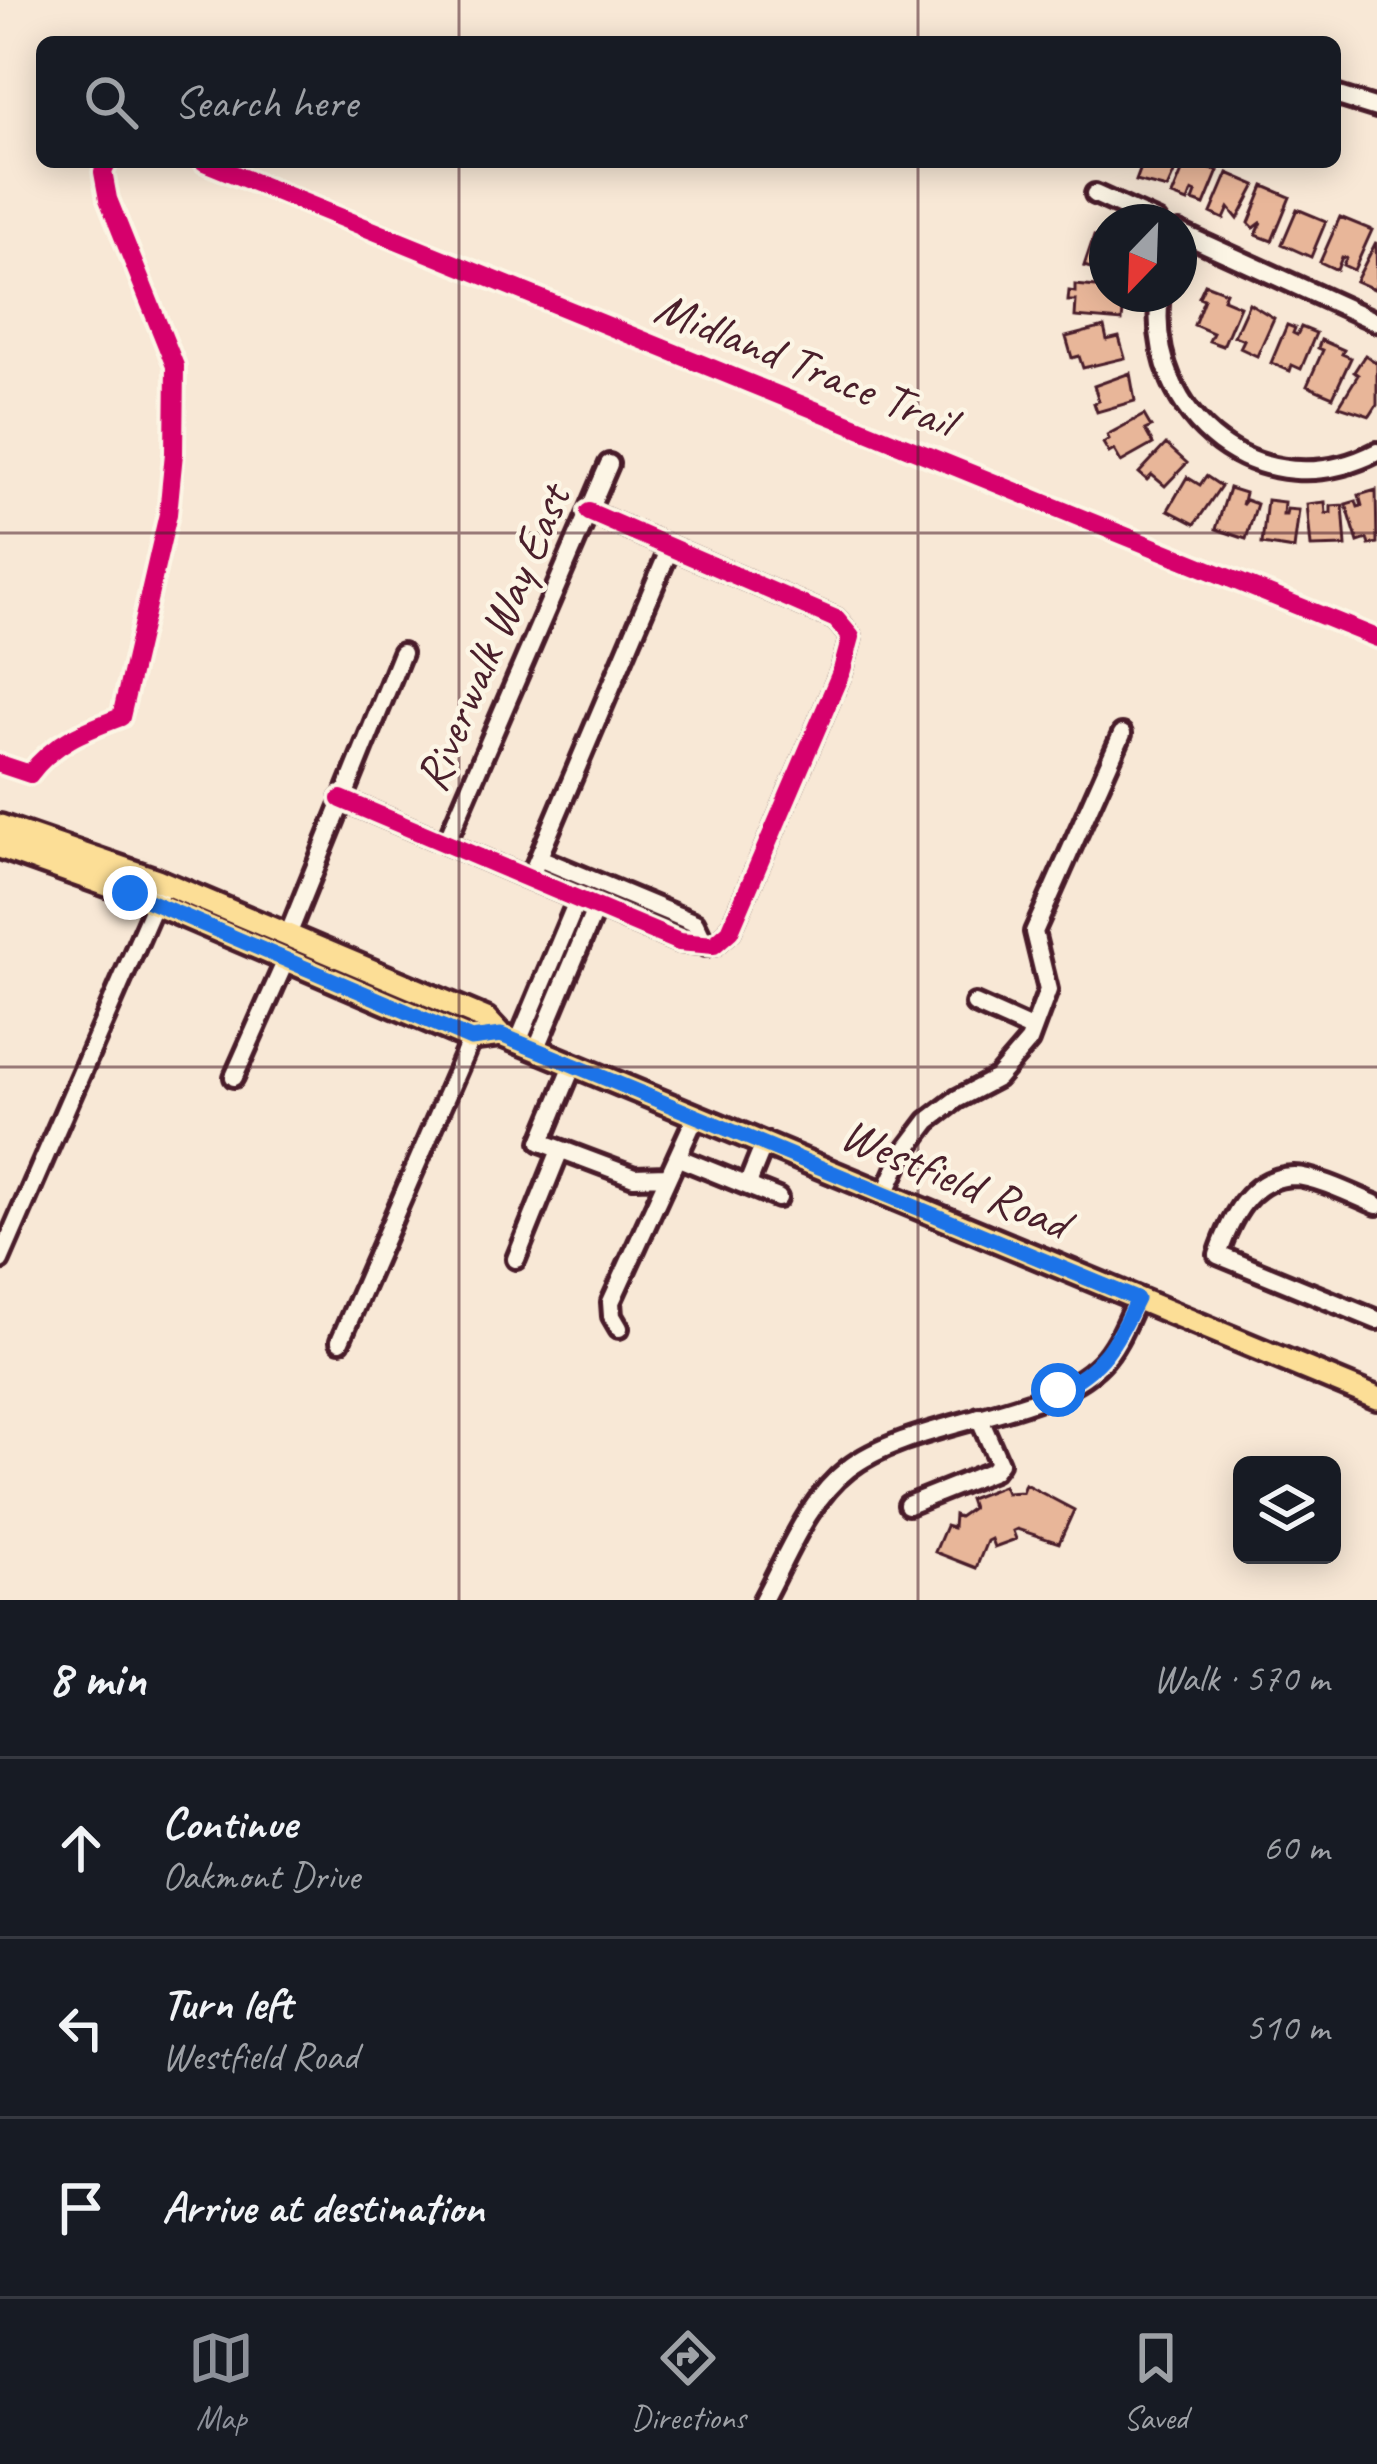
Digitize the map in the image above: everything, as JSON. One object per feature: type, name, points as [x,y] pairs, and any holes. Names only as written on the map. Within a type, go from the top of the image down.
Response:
[{"type":"main road","points":[[0,826],[160,893]]},
{"type":"main road","name":"Westfield Road","points":[[0,847],[288,935],[485,1019],[518,1042],[1377,1398]]},
{"type":"main road","name":"Westfield Road","points":[[160,893],[286,960],[471,1039],[518,1042]]},
{"type":"street","points":[[1341,96],[1377,108]]},
{"type":"street","points":[[1095,194],[1117,204]]},
{"type":"street","points":[[1197,243],[1377,322]]},
{"type":"street","points":[[1159,312],[1158,334],[1170,379],[1212,438],[1255,462],[1294,470],[1335,469],[1377,452]]},
{"type":"street","name":"Riverwalk Way East","points":[[446,843],[609,464]]},
{"type":"street","points":[[341,799],[679,943],[714,943],[736,922],[847,658],[851,647],[848,628],[818,610],[589,512]]},
{"type":"street","points":[[530,878],[670,548]]},
{"type":"street","points":[[288,935],[401,652]]},
{"type":"street","points":[[885,1194],[903,1154],[928,1121],[997,1078],[1029,1041],[1048,990],[1034,932],[1122,734]]},
{"type":"street","points":[[539,858],[695,923],[714,943]]},
{"type":"street","points":[[0,1260],[160,893]]},
{"type":"street","points":[[518,1042],[578,899]]},
{"type":"street","points":[[629,920],[638,899]]},
{"type":"street","points":[[518,1042],[596,907]]},
{"type":"street","points":[[234,1077],[286,960]]},
{"type":"street","points":[[975,1004],[1033,1030]]},
{"type":"street","points":[[340,1341],[471,1039]]},
{"type":"street","points":[[573,1065],[541,1142],[634,1177],[667,1175]]},
{"type":"street","points":[[620,1328],[612,1316],[611,1302],[696,1116]]},
{"type":"street","points":[[753,1188],[749,1181],[764,1144]]},
{"type":"street","points":[[516,1259],[560,1150]]},
{"type":"street","points":[[680,1158],[778,1198]]},
{"type":"street","points":[[1377,1205],[1294,1176],[1262,1186],[1240,1204],[1217,1255],[1377,1320]]},
{"type":"street","points":[[764,1600],[819,1499],[848,1469],[892,1446],[1058,1390],[1093,1371],[1113,1349],[1137,1299]]},
{"type":"street","points":[[908,1505],[993,1472],[999,1463],[980,1417]]},
{"type":"building","points":[[1141,168],[1176,168],[1167,189],[1136,181]]},
{"type":"building","points":[[1184,168],[1218,171],[1204,205],[1193,201],[1196,193],[1192,191],[1188,202],[1172,196]]},
{"type":"building","points":[[1228,173],[1256,185],[1238,219],[1229,208],[1224,219],[1211,213]]},
{"type":"building","points":[[1264,186],[1290,197],[1272,241],[1256,235],[1262,222],[1254,228],[1249,223]]},
{"type":"building","points":[[1297,209],[1326,221],[1311,257],[1282,244]]},
{"type":"building","points":[[1340,217],[1372,230],[1354,270],[1343,265],[1346,258],[1342,257],[1337,270],[1320,262]]},
{"type":"building","points":[[1376,242],[1377,283],[1374,289],[1356,281]]},
{"type":"building","points":[[1205,284],[1226,292],[1223,299],[1240,306],[1223,346],[1209,341],[1213,333],[1194,325]]},
{"type":"building","points":[[1075,285],[1089,286],[1089,312],[1123,312],[1122,321],[1075,317],[1076,301],[1068,301],[1069,291],[1075,292]]},
{"type":"building","points":[[1249,303],[1274,318],[1257,356],[1240,348],[1244,340],[1234,336]]},
{"type":"building","points":[[1287,325],[1297,335],[1301,327],[1316,333],[1301,369],[1292,365],[1290,371],[1271,363]]},
{"type":"building","points":[[1104,327],[1107,340],[1119,337],[1125,358],[1083,368],[1079,356],[1072,358],[1066,337]]},
{"type":"building","points":[[1321,340],[1351,358],[1333,397],[1307,386],[1323,350],[1318,348]]},
{"type":"building","points":[[1365,355],[1377,363],[1377,405],[1370,416],[1339,406]]},
{"type":"building","points":[[1130,373],[1135,401],[1097,412],[1094,386]]},
{"type":"building","points":[[1144,415],[1153,444],[1121,462],[1103,443],[1107,435]]},
{"type":"building","points":[[1166,444],[1187,463],[1165,486],[1152,475],[1147,480],[1139,473]]},
{"type":"building","points":[[1206,476],[1221,486],[1195,524],[1168,510],[1187,477],[1200,485]]},
{"type":"building","points":[[1229,488],[1245,493],[1242,505],[1246,500],[1257,504],[1246,539],[1216,529]]},
{"type":"building","points":[[1376,490],[1377,543],[1369,545],[1367,539],[1358,542],[1346,504],[1356,501],[1362,506],[1359,495]]},
{"type":"building","points":[[1267,500],[1284,502],[1283,515],[1287,509],[1299,510],[1294,549],[1262,544]]},
{"type":"building","points":[[1325,502],[1326,514],[1331,513],[1331,506],[1343,505],[1346,546],[1311,547],[1307,504]]},
{"type":"building","points":[[1025,1484],[1074,1510],[1059,1543],[1017,1529],[1013,1531],[1016,1539],[994,1547],[991,1539],[987,1541],[976,1568],[935,1552],[946,1526],[953,1528],[954,1515],[959,1517],[972,1508],[969,1499],[1003,1486],[1006,1493],[1022,1492]]},
{"type":"cycle path","points":[[0,764],[30,774],[60,746],[121,717],[168,514],[175,366],[108,199],[105,168]]},
{"type":"cycle path","name":"Midland Trace Trail","points":[[219,168],[1377,638]]},
{"type":"cycle path","points":[[341,799],[679,942],[714,945],[730,931],[842,670],[851,637],[836,619],[589,512]]},
{"type":"route","points":[[130,893],[471,1039],[501,1035],[1137,1299],[1105,1360],[1058,1390]]}]
